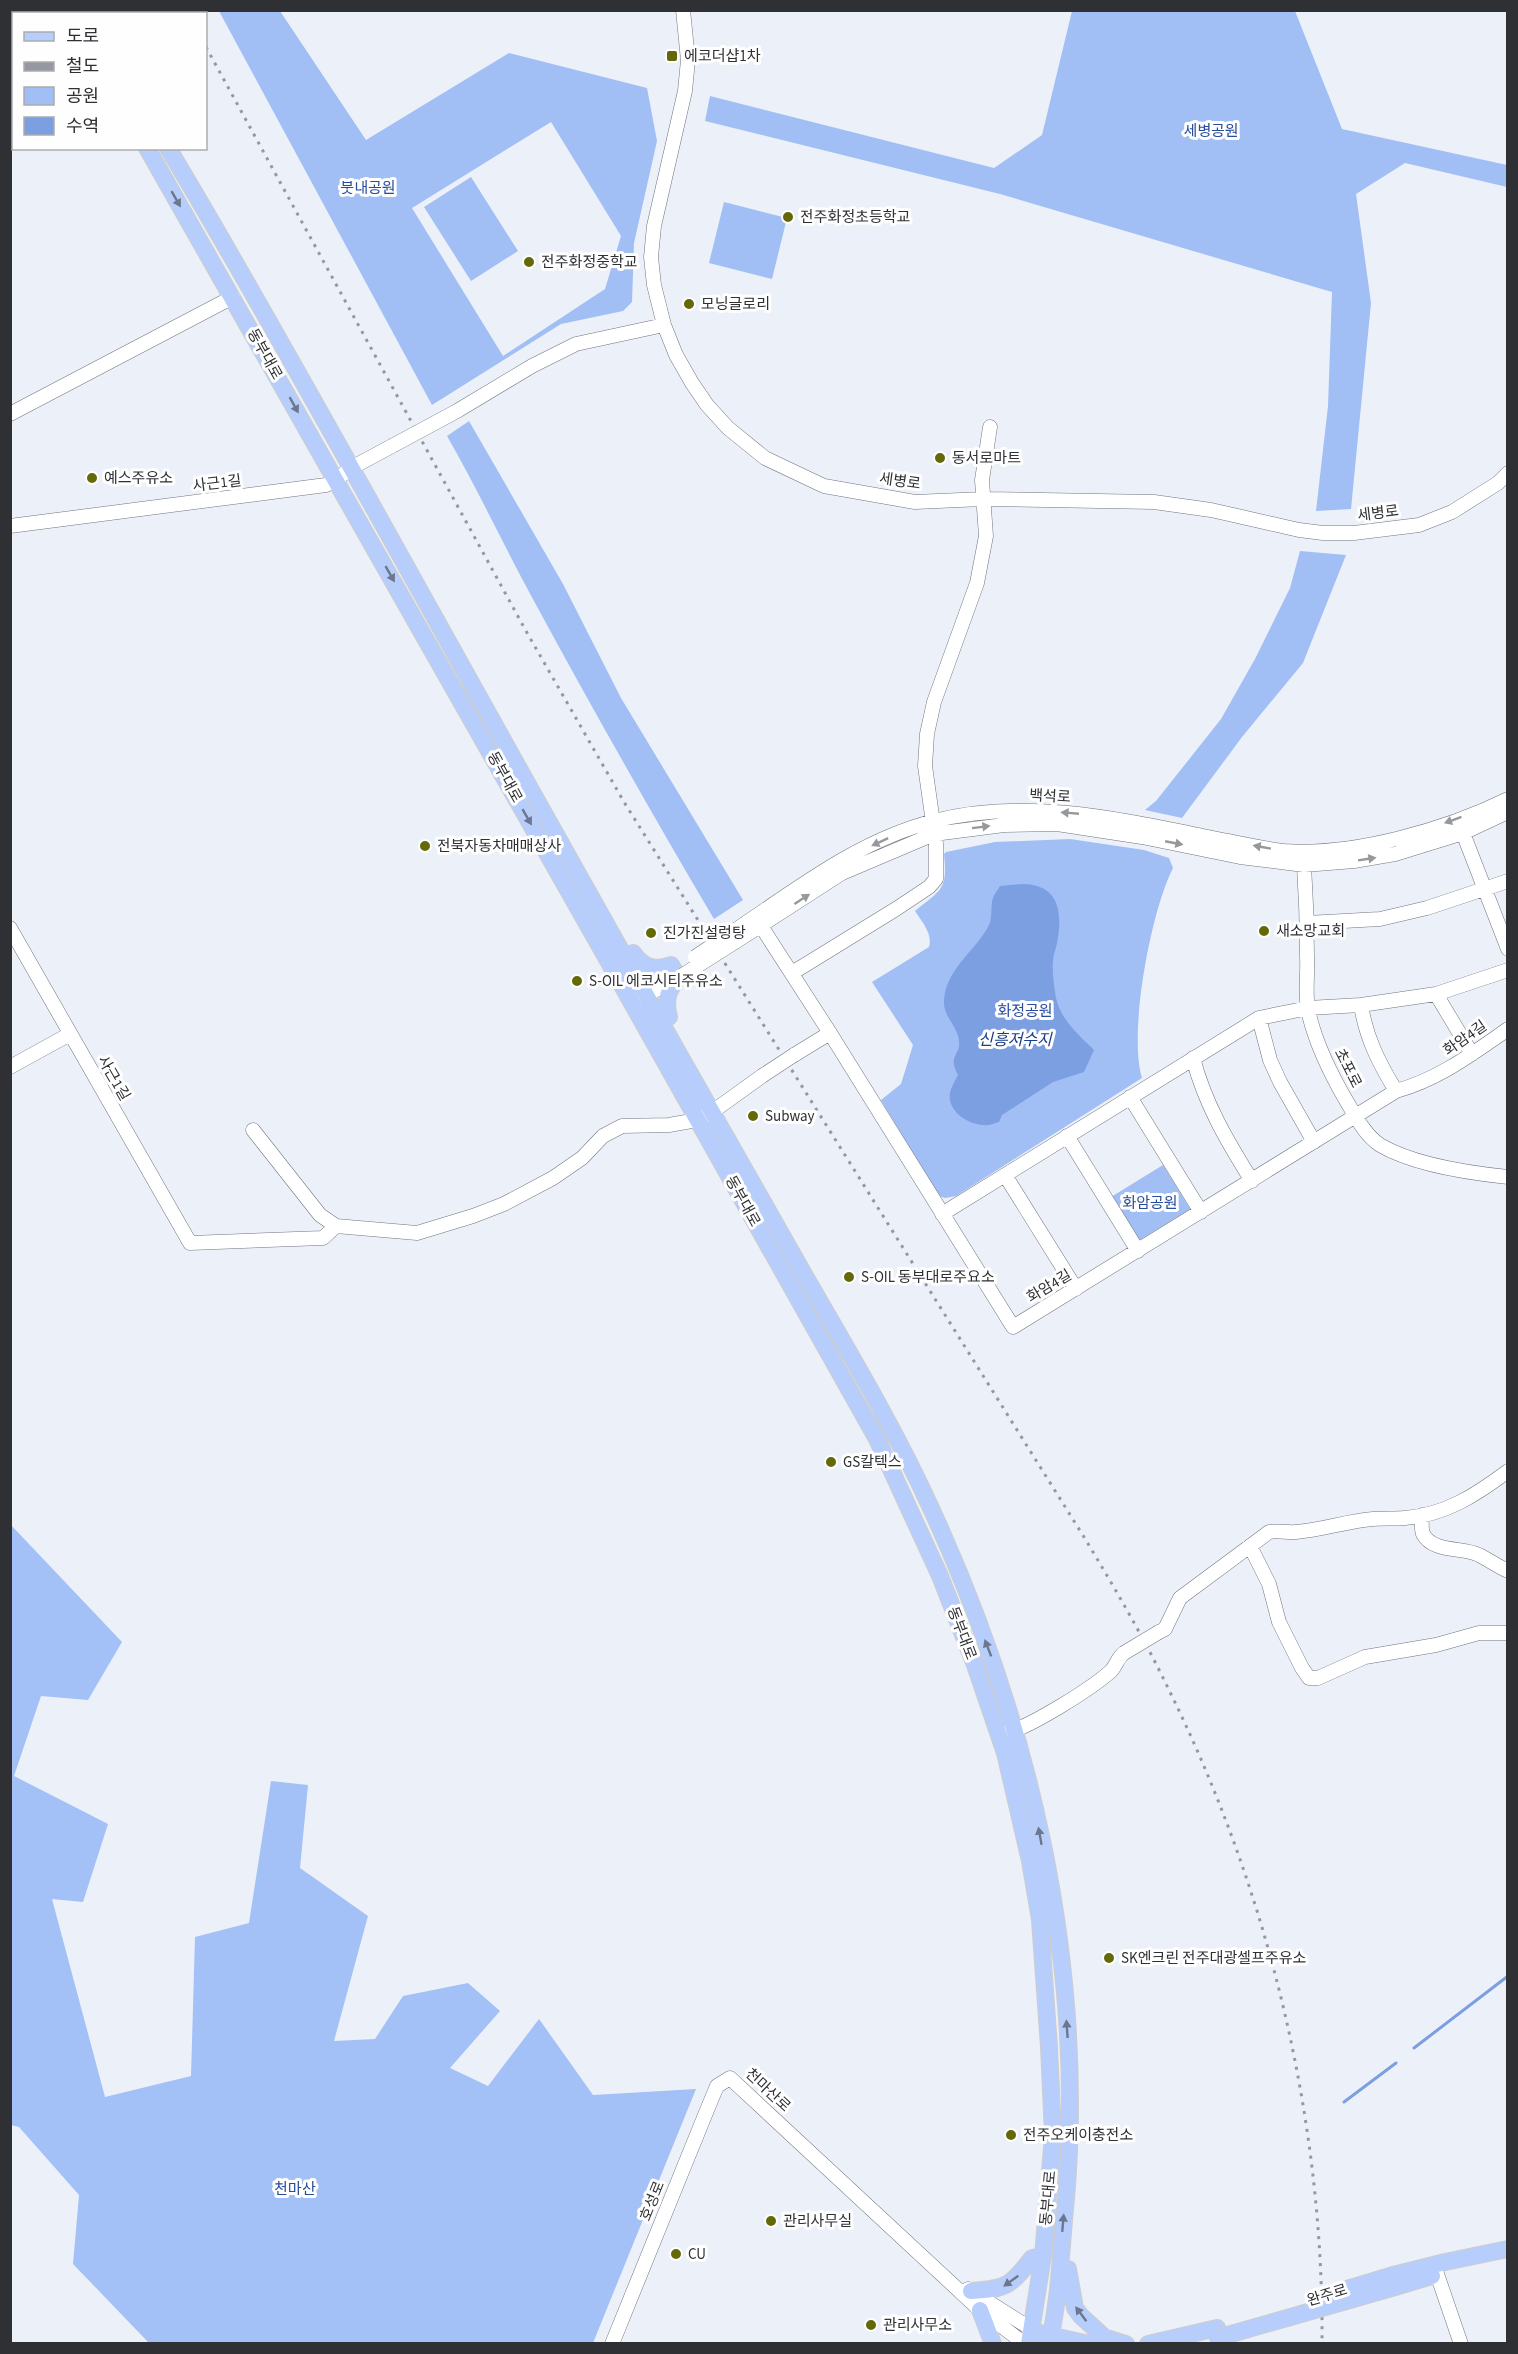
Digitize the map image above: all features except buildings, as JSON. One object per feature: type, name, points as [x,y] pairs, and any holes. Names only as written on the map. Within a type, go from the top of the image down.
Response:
[{"type":"main road","name":"동부대로","points":[[148,150],[336,480],[705,1116],[870,1390],[929,1503],[1004,1690],[1007,1733],[1040,1920],[1053,2135],[1043,2256],[1029,2339]]},
{"type":"main road","name":"동부대로","points":[[169,150],[244,276],[624,957],[637,996],[661,1022],[705,1116]]},
{"type":"main road","points":[[624,957],[633,952],[641,963],[652,968],[671,965],[676,974],[666,1007],[669,1017],[661,1022]]},
{"type":"main road","name":"동부대로","points":[[1007,1733],[1034,1801],[1058,1932],[1066,2006],[1070,2077],[1070,2142],[1060,2265],[1050,2340]]},
{"type":"main road","name":"완주로","points":[[1148,2343],[1217,2333],[1394,2281],[1445,2262],[1508,2249]]},
{"type":"main road","points":[[971,2291],[1000,2289],[1019,2276],[1032,2258],[1043,2256]]},
{"type":"main road","name":"완주로","points":[[1394,2281],[1508,2261]]},
{"type":"main road","points":[[1060,2265],[1068,2270],[1075,2308],[1085,2320],[1104,2337],[1126,2343]]},
{"type":"main road","points":[[980,2310],[993,2343]]},
{"type":"main road","name":"완주로","points":[[1200,2343],[1217,2333]]},
{"type":"main road","points":[[1029,2339],[1089,2343]]},
{"type":"street","name":"세병로","points":[[683,10],[688,60],[685,91],[654,226],[651,257],[654,285],[664,325],[676,355],[707,405],[728,428],[765,458],[824,486],[915,502],[983,499],[1154,502],[1211,510],[1299,530],[1323,533],[1354,533],[1419,525],[1452,512],[1498,483],[1508,473]]},
{"type":"street","points":[[10,414],[233,297]]},
{"type":"street","name":"사근1길","points":[[10,526],[326,485],[351,468],[457,411],[532,366],[576,344],[664,325]]},
{"type":"street","points":[[792,973],[896,909],[929,887],[936,879],[933,828],[925,766],[927,734],[934,702],[977,583],[986,536],[982,480],[990,427]]},
{"type":"street","name":"백석로","points":[[637,996],[731,938],[831,865],[886,839],[982,813],[1034,810],[1127,821],[1283,851],[1334,851],[1404,837],[1508,799]]},
{"type":"street","name":"백석로","points":[[731,938],[761,926],[842,873],[933,828],[1057,824],[1142,837],[1240,857],[1304,864],[1354,861],[1395,854],[1463,833],[1508,812]]},
{"type":"street","points":[[1463,833],[1508,948]]},
{"type":"street","name":"초포로","points":[[1304,864],[1308,1008],[1326,1064],[1356,1117],[1377,1143],[1397,1154],[1453,1168],[1508,1177]]},
{"type":"street","points":[[1307,923],[1380,919],[1427,908],[1508,881]]},
{"type":"street","name":"화암4길","points":[[761,926],[1013,1327],[1396,1091],[1436,1077],[1508,1029]]},
{"type":"street","name":"사근1길","points":[[10,928],[190,1243],[323,1238],[336,1226]]},
{"type":"street","points":[[942,1214],[1259,1018],[1308,1008],[1361,1005],[1436,994],[1508,970]]},
{"type":"street","points":[[1436,994],[1472,1054]]},
{"type":"street","points":[[1361,1005],[1371,1045],[1396,1091]]},
{"type":"street","points":[[1259,1018],[1270,1060],[1314,1142]]},
{"type":"street","points":[[253,1130],[320,1215],[336,1226],[417,1233],[504,1204],[529,1191],[582,1158],[603,1136],[622,1126],[669,1125],[705,1116],[830,1033]]},
{"type":"street","points":[[10,1067],[69,1034]]},
{"type":"street","points":[[1193,1058],[1211,1112],[1252,1181]]},
{"type":"street","points":[[1130,1097],[1202,1212]]},
{"type":"street","points":[[1067,1136],[1138,1251]]},
{"type":"street","points":[[1005,1175],[1076,1289]]},
{"type":"street","points":[[1007,1733],[1098,1682],[1114,1668],[1117,1658],[1165,1629],[1180,1598],[1269,1532],[1280,1530],[1293,1533],[1372,1519],[1422,1515],[1452,1507],[1477,1495],[1508,1471]]},
{"type":"street","points":[[1422,1515],[1423,1533],[1431,1542],[1478,1554],[1490,1563],[1508,1571]]},
{"type":"street","points":[[1250,1546],[1269,1584],[1279,1622],[1309,1678],[1318,1678],[1365,1657],[1436,1645],[1479,1633],[1508,1633]]},
{"type":"street","name":"천마산로","points":[[730,2078],[748,2082],[971,2291],[1029,2339]]},
{"type":"street","name":"천마산로","points":[[730,2078],[980,2310],[1029,2339]]},
{"type":"street","name":"호성로","points":[[612,2343],[717,2086],[730,2078]]},
{"type":"street","points":[[1437,2274],[1461,2343]]},
{"type":"green space","name":"붓내공원","points":[[219,11],[280,11],[366,140],[509,53],[647,88],[657,141],[634,243],[632,302],[623,311],[561,324],[432,405]],"holes":[[[551,122],[621,236],[605,289],[503,356],[412,208]]]},
{"type":"green space","name":"세병공원","points":[[1072,11],[1295,11],[1342,129],[1507,165],[1507,187],[1405,163],[1356,194],[1371,303],[1351,509],[1316,511],[1328,406],[1332,292],[1000,194],[705,121],[710,96],[994,168],[1042,135]]},
{"type":"green space","points":[[471,177],[518,251],[471,281],[424,207]]},
{"type":"green space","points":[[724,202],[787,218],[772,279],[709,263]]},
{"type":"green space","points":[[469,421],[563,584],[621,698],[743,900],[714,919],[578,681],[447,436]]},
{"type":"green space","points":[[1300,551],[1346,555],[1303,663],[1242,737],[1182,818],[1145,810],[1156,801],[1221,719],[1255,659],[1290,588]]},
{"type":"green space","name":"화정공원","points":[[1070,839],[1144,850],[1169,858],[1173,868],[1157,912],[1144,972],[1138,1032],[1138,1058],[1142,1078],[956,1196],[945,1198],[939,1196],[881,1100],[901,1084],[913,1045],[872,982],[929,947],[928,933],[915,911],[941,888],[945,875],[944,854],[946,852],[995,842]]},
{"type":"green space","name":"화암공원","points":[[1163,1165],[1190,1209],[1138,1241],[1111,1197]]},
{"type":"green space","name":"천마산","points":[[10,1524],[122,1642],[88,1700],[41,1696],[14,1776],[108,1824],[83,1902],[52,1899],[105,2097],[191,2076],[195,1937],[249,1923],[271,1781],[308,1785],[300,1868],[368,1916],[334,2041],[375,2039],[403,1996],[468,1983],[500,2011],[450,2068],[488,2086],[539,2019],[593,2095],[696,2089],[593,2343],[149,2343],[73,2264],[79,2195],[19,2127],[11,2125]]},
{"type":"water","name":"신흥저수지","points":[[1022,884],[1044,889],[1056,902],[1059,932],[1053,957],[1053,980],[1058,1006],[1066,1020],[1094,1050],[1084,1072],[1053,1082],[1002,1115],[999,1122],[988,1125],[972,1123],[955,1111],[950,1100],[958,1075],[954,1059],[959,1041],[945,1008],[945,991],[955,971],[989,925],[993,898],[1000,886]]},
{"type":"waterway","points":[[1414,2048],[1508,1976]]},
{"type":"waterway","points":[[1344,2102],[1396,2063]]},
{"type":"railway","points":[[207,49],[526,631],[624,802],[1084,1537],[1168,1688],[1235,1844],[1261,1925],[1283,2007],[1301,2090],[1313,2175],[1320,2259],[1322,2344]]},
{"type":"place","name":"에코더샵1차","points":[[672,56]]},
{"type":"place","name":"전주화정초등학교","points":[[788,217]]},
{"type":"place","name":"전주화정중학교","points":[[529,262]]},
{"type":"place","name":"모닝글로리","points":[[689,304]]},
{"type":"place","name":"동서로마트","points":[[940,458]]},
{"type":"place","name":"예스주유소","points":[[92,478]]},
{"type":"place","name":"전북자동차매매상사","points":[[425,846]]},
{"type":"place","name":"새소망교회","points":[[1264,931]]},
{"type":"place","name":"진가진설렁탕","points":[[651,933]]},
{"type":"place","name":"S-OIL 에코시티주유소","points":[[577,981]]},
{"type":"place","name":"Subway","points":[[753,1116]]},
{"type":"place","name":"S-OIL 동부대로주요소","points":[[849,1277]]},
{"type":"place","name":"GS칼텍스","points":[[831,1462]]},
{"type":"place","name":"SK엔크린 전주대광셀프주유소","points":[[1109,1958]]},
{"type":"place","name":"전주오케이충전소","points":[[1011,2135]]},
{"type":"place","name":"관리사무실","points":[[771,2221]]},
{"type":"place","name":"CU","points":[[676,2254]]},
{"type":"place","name":"관리사무소","points":[[871,2325]]}]
